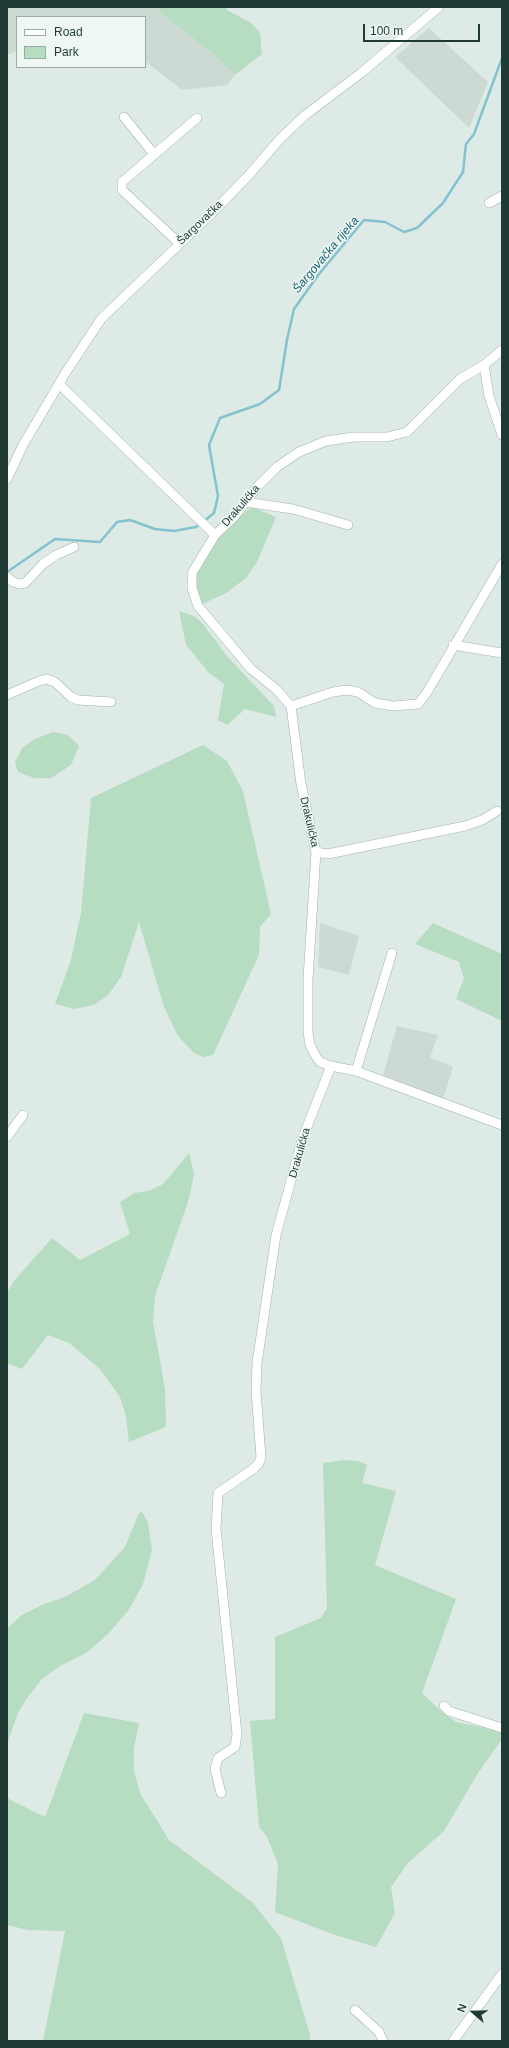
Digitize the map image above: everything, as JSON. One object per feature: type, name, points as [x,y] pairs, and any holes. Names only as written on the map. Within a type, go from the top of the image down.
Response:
[{"type":"street","name":"Šargovačka","points":[[7,479],[23,445],[59,384],[101,319],[216,209],[249,175],[280,139],[304,116],[361,73],[439,7]]},
{"type":"street","points":[[124,117],[153,153]]},
{"type":"street","points":[[179,243],[122,190],[122,182],[153,153],[197,118]]},
{"type":"street","points":[[489,202],[502,196]]},
{"type":"street","name":"Drakulićka","points":[[221,1793],[215,1769],[218,1758],[235,1747],[237,1734],[216,1529],[218,1493],[253,1469],[259,1463],[261,1457],[256,1391],[257,1363],[276,1235],[303,1137],[331,1066],[320,1062],[315,1055],[310,1044],[308,1032],[308,979],[316,852],[300,784],[291,706],[276,689],[251,669],[198,606],[192,588],[192,573],[215,535],[234,517],[245,502],[277,467],[299,452],[326,441],[387,437],[407,432],[460,379],[484,365],[502,350]]},
{"type":"street","points":[[484,365],[489,396],[502,435]]},
{"type":"street","points":[[59,384],[215,535]]},
{"type":"street","points":[[245,502],[294,509],[348,525]]},
{"type":"street","points":[[8,578],[20,584],[25,583],[43,564],[56,554],[74,547]]},
{"type":"street","points":[[291,706],[333,692],[347,690],[358,692],[375,703],[393,706],[418,704],[426,694],[453,645],[502,564]]},
{"type":"street","points":[[453,645],[502,653]]},
{"type":"street","points":[[7,695],[47,679],[55,682],[70,697],[78,700],[111,702]]},
{"type":"street","points":[[316,852],[328,854],[465,826],[482,820],[497,811]]},
{"type":"street","points":[[356,1071],[392,954]]},
{"type":"street","points":[[331,1066],[356,1071],[502,1125]]},
{"type":"street","points":[[7,1137],[23,1115]]},
{"type":"street","points":[[444,1706],[449,1711],[502,1728]]},
{"type":"street","points":[[453,2041],[502,1974]]},
{"type":"street","points":[[356,2010],[379,2032],[383,2041]]},
{"type":"shaded area","points":[[7,7],[156,7],[166,17],[213,54],[235,75],[227,85],[182,90],[146,62],[146,16],[16,16],[16,52],[8,54]]},
{"type":"shaded area","points":[[429,28],[488,82],[469,128],[395,57]]},
{"type":"shaded area","points":[[320,923],[359,936],[349,975],[318,967]]},
{"type":"shaded area","points":[[397,1026],[438,1035],[430,1057],[453,1067],[443,1099],[383,1075]]},
{"type":"green space","points":[[156,7],[227,7],[227,10],[251,23],[260,33],[262,54],[235,75],[213,54],[166,17]]},
{"type":"green space","points":[[252,507],[276,517],[257,562],[246,578],[226,593],[198,606],[192,588],[198,561],[234,521]]},
{"type":"green space","points":[[179,611],[194,616],[203,624],[226,655],[274,706],[276,717],[245,709],[227,725],[218,720],[224,684],[209,673],[186,645]]},
{"type":"green space","points":[[53,732],[68,735],[79,746],[71,765],[51,778],[34,778],[18,772],[15,762],[22,748],[35,739]]},
{"type":"green space","points":[[203,745],[227,761],[243,791],[271,914],[260,927],[259,955],[213,1055],[203,1057],[194,1053],[178,1036],[164,1007],[139,922],[121,977],[108,995],[94,1005],[74,1009],[55,1004],[71,960],[81,913],[91,798]]},
{"type":"green space","points":[[433,923],[502,954],[502,1021],[456,999],[464,978],[459,962],[415,944]]},
{"type":"green space","points":[[189,1153],[194,1174],[189,1199],[155,1296],[153,1322],[165,1389],[166,1427],[129,1442],[126,1416],[120,1397],[99,1368],[69,1343],[48,1335],[22,1369],[7,1363],[7,1293],[14,1281],[52,1238],[80,1260],[130,1234],[120,1202],[134,1193],[149,1191],[163,1184]]},
{"type":"green space","points":[[343,1460],[358,1461],[367,1465],[362,1483],[396,1491],[375,1565],[456,1599],[422,1693],[442,1712],[456,1722],[502,1731],[502,1739],[478,1773],[444,1831],[408,1863],[391,1887],[395,1913],[376,1947],[335,1935],[275,1912],[278,1864],[267,1837],[259,1827],[250,1721],[275,1719],[275,1637],[321,1618],[327,1608],[323,1463]]},
{"type":"green space","points":[[142,1512],[148,1523],[152,1550],[143,1584],[128,1611],[108,1634],[86,1653],[60,1666],[42,1679],[27,1698],[18,1713],[7,1744],[7,1628],[22,1615],[42,1605],[67,1596],[95,1580],[125,1547],[139,1513]]},
{"type":"green space","points":[[84,1713],[139,1723],[134,1748],[134,1771],[140,1793],[169,1840],[252,1902],[281,1938],[310,2035],[310,2041],[43,2041],[65,1931],[28,1930],[7,1925],[7,1798],[45,1817]]},
{"type":"waterway","name":"Šargovačka rijeka","points":[[204,521],[214,513],[218,496],[209,445],[220,418],[260,404],[279,390],[287,340],[294,309],[319,274],[364,220],[385,222],[404,232],[417,228],[443,203],[463,172],[466,144],[474,134],[502,58]]},
{"type":"waterway","name":"Šargovačka rijeka","points":[[7,572],[55,539],[100,542],[117,522],[130,520],[155,529],[174,531],[196,527],[200,524]]}]
